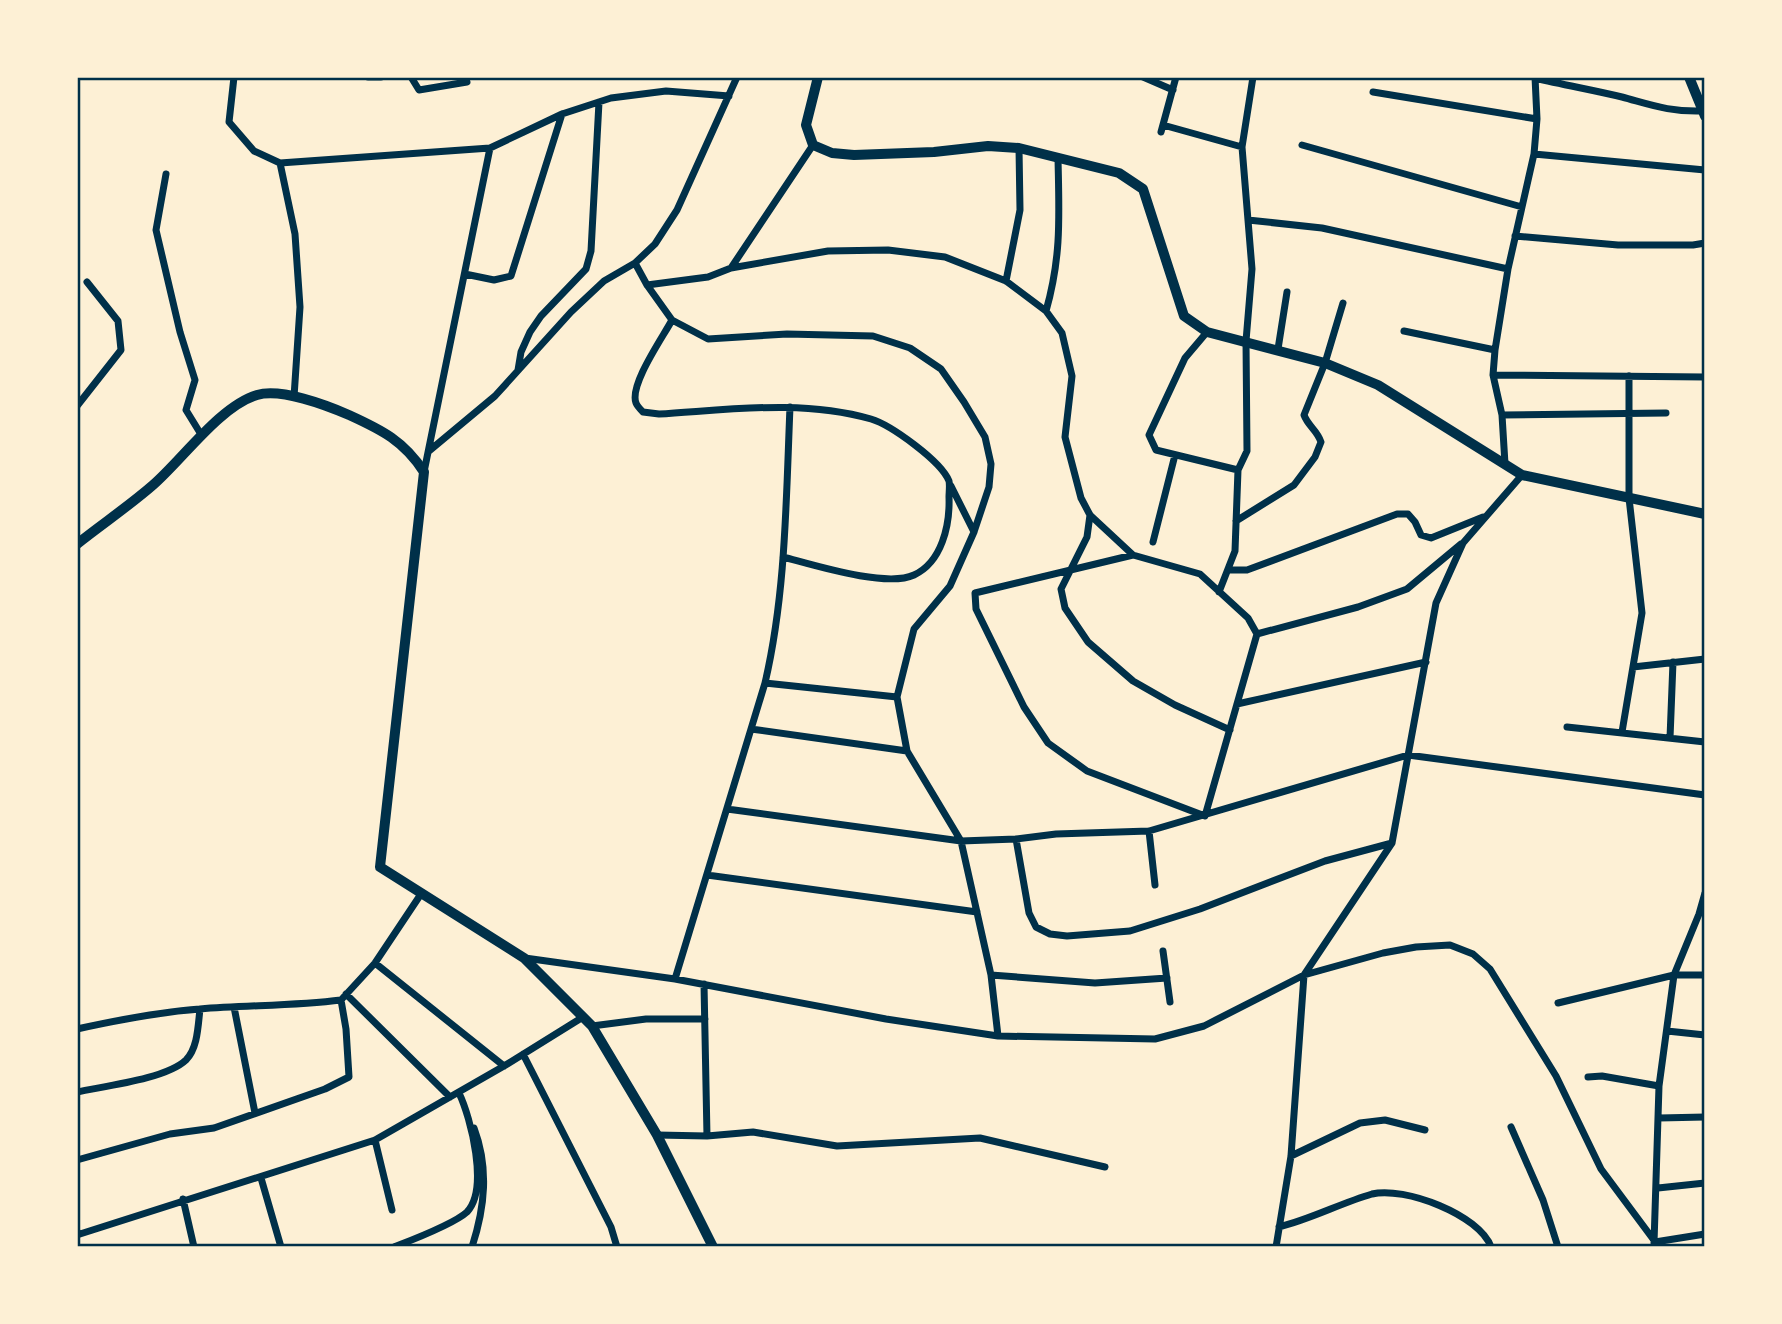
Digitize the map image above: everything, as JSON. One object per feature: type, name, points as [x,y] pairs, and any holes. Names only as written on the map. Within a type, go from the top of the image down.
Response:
[{"type":"main road","points":[[818,77],[806,125],[813,145],[832,153],[854,155],[934,152],[988,146],[1019,148],[1119,173],[1143,189],[1184,316],[1207,332],[1325,363],[1378,385],[1522,475],[1705,514]]},
{"type":"main road","points":[[1689,77],[1703,107]]},
{"type":"main road","points":[[77,544],[153,484],[236,405],[258,395],[295,397],[333,408],[384,431],[412,453],[424,472],[380,867],[524,958],[592,1026],[657,1135],[713,1247]]},
{"type":"street","points":[[234,77],[229,122],[254,151],[280,163],[490,148],[562,114],[599,102],[666,91],[729,96]]},
{"type":"street","points":[[370,78],[381,77]]},
{"type":"street","points":[[411,77],[419,90],[467,82]]},
{"type":"street","points":[[429,451],[495,396],[571,312],[604,281],[635,263],[655,244],[677,210],[737,77]]},
{"type":"street","points":[[1143,77],[1172,90]]},
{"type":"street","points":[[1176,77],[1162,128],[1242,147]]},
{"type":"street","points":[[1219,592],[1235,551],[1238,470],[1247,451],[1246,341],[1252,269],[1242,147],[1253,77]]},
{"type":"street","points":[[1505,464],[1502,415],[1493,375],[1508,269],[1534,154],[1537,119],[1535,78],[1622,97],[1652,107],[1682,111],[1703,107]]},
{"type":"street","points":[[1373,92],[1537,119]]},
{"type":"street","points":[[518,370],[521,352],[535,324],[586,269],[590,251],[599,102]]},
{"type":"street","points":[[465,274],[494,281],[511,276],[562,114]]},
{"type":"street","points":[[732,268],[813,145]]},
{"type":"street","points":[[1302,145],[1522,207]]},
{"type":"street","points":[[424,472],[490,148]]},
{"type":"street","points":[[1006,281],[1020,210],[1019,148]]},
{"type":"street","points":[[1534,154],[1705,170]]},
{"type":"street","points":[[1046,311],[1056,278],[1060,238],[1058,157]]},
{"type":"street","points":[[280,163],[295,234],[300,307],[295,397]]},
{"type":"street","points":[[166,174],[156,230],[180,332],[195,380],[186,410],[202,436]]},
{"type":"street","points":[[1248,220],[1322,228],[1508,269]]},
{"type":"street","points":[[1515,236],[1618,245],[1705,243]]},
{"type":"street","points":[[647,285],[708,277],[732,268],[828,251],[888,250],[945,257],[1006,281],[1046,311],[1062,332],[1072,376],[1065,437],[1081,498],[1090,515],[1133,555],[1200,574],[1248,618],[1257,634],[1205,816]]},
{"type":"street","points":[[635,263],[672,320],[708,339],[787,334],[873,336],[911,348],[941,369],[985,436],[991,464],[989,487],[974,532],[950,586],[914,629],[897,697],[907,751],[961,841],[991,975],[998,1035]]},
{"type":"street","points":[[77,406],[121,350],[118,321],[88,282]]},
{"type":"street","points":[[1278,349],[1287,292]]},
{"type":"street","points":[[1236,521],[1294,485],[1315,457],[1321,442],[1317,432],[1307,424],[1304,415],[1325,363],[1343,303]]},
{"type":"street","points":[[672,320],[635,389],[635,401],[643,412],[659,414],[790,407],[833,410],[873,420],[901,435],[932,459],[948,481],[974,532]]},
{"type":"street","points":[[1404,331],[1495,350]]},
{"type":"street","points":[[1207,332],[1185,358],[1149,436],[1156,450],[1238,470]]},
{"type":"street","points":[[1493,375],[1705,377]]},
{"type":"street","points":[[1622,732],[1642,613],[1629,498],[1629,376]]},
{"type":"street","points":[[675,979],[765,683],[776,636],[783,557],[790,407]]},
{"type":"street","points":[[1502,415],[1666,413]]},
{"type":"street","points":[[1153,542],[1175,455]]},
{"type":"street","points":[[1257,634],[1358,607],[1407,589],[1463,543],[1522,475]]},
{"type":"street","points":[[783,557],[860,575],[894,579],[914,575],[935,557],[945,533],[949,503],[948,481]]},
{"type":"street","points":[[1228,570],[1247,570],[1397,514],[1408,514],[1421,535],[1431,538],[1487,515]]},
{"type":"street","points":[[1090,515],[1087,537],[1061,589],[1065,608],[1088,642],[1133,681],[1175,705],[1230,730]]},
{"type":"street","points":[[1276,1247],[1291,1156],[1304,975],[1392,842],[1436,603],[1463,543]]},
{"type":"street","points":[[1133,555],[975,593],[976,609],[1024,707],[1048,743],[1087,771],[1205,816]]},
{"type":"street","points":[[1633,667],[1705,659]]},
{"type":"street","points":[[1237,704],[1426,662]]},
{"type":"street","points":[[1670,738],[1673,662]]},
{"type":"street","points":[[765,683],[897,697]]},
{"type":"street","points":[[1567,727],[1705,742]]},
{"type":"street","points":[[751,729],[907,751]]},
{"type":"street","points":[[727,809],[961,841],[1149,831],[1408,755],[1705,794]]},
{"type":"street","points":[[1149,831],[1155,885]]},
{"type":"street","points":[[1016,839],[1032,920],[1036,927],[1050,934],[1067,936],[1130,931],[1200,909],[1325,860],[1392,842]]},
{"type":"street","points":[[707,875],[977,912]]},
{"type":"street","points":[[1656,1245],[1659,1086],[1674,975],[1702,915],[1705,893]]},
{"type":"street","points":[[77,1028],[125,1018],[200,1009],[311,1004],[344,997],[375,963],[421,894]]},
{"type":"street","points":[[524,958],[675,979],[886,1020],[998,1035],[1155,1040],[1204,1026],[1304,975],[1416,947],[1450,946],[1472,954],[1490,969],[1556,1076],[1601,1169],[1656,1245]]},
{"type":"street","points":[[1163,951],[1170,1002]]},
{"type":"street","points":[[375,963],[503,1066]]},
{"type":"street","points":[[991,975],[1096,983],[1167,978]]},
{"type":"street","points":[[1558,1003],[1674,975],[1705,975]]},
{"type":"street","points":[[704,984],[707,1136]]},
{"type":"street","points":[[77,1160],[170,1134],[214,1128],[324,1089],[349,1077],[344,997]]},
{"type":"street","points":[[344,997],[450,1097]]},
{"type":"street","points":[[234,1007],[255,1113]]},
{"type":"street","points":[[77,1092],[163,1074],[187,1060],[197,1037],[200,1009]]},
{"type":"street","points":[[77,1232],[80,1234],[375,1140],[459,1093],[583,1017]]},
{"type":"street","points":[[592,1026],[646,1019],[705,1019]]},
{"type":"street","points":[[1667,1031],[1705,1035]]},
{"type":"street","points":[[523,1054],[611,1227],[617,1247]]},
{"type":"street","points":[[1588,1077],[1602,1076],[1659,1086]]},
{"type":"street","points":[[459,1093],[480,1143],[485,1173],[483,1200],[472,1247]]},
{"type":"street","points":[[394,1247],[428,1234],[467,1212],[476,1195],[478,1176],[467,1109]]},
{"type":"street","points":[[1659,1118],[1705,1117]]},
{"type":"street","points":[[1291,1156],[1360,1123],[1385,1120],[1425,1130]]},
{"type":"street","points":[[1511,1127],[1543,1199],[1559,1247]]},
{"type":"street","points":[[657,1135],[707,1136],[753,1132],[837,1146],[980,1138],[1105,1167]]},
{"type":"street","points":[[375,1140],[392,1210]]},
{"type":"street","points":[[261,1178],[281,1247]]},
{"type":"street","points":[[1658,1188],[1705,1183]]},
{"type":"street","points":[[1279,1227],[1307,1220],[1375,1194],[1401,1195],[1430,1203],[1465,1218],[1488,1238],[1491,1247]]},
{"type":"street","points":[[183,1199],[194,1247]]},
{"type":"street","points":[[1656,1245],[1705,1234]]}]
